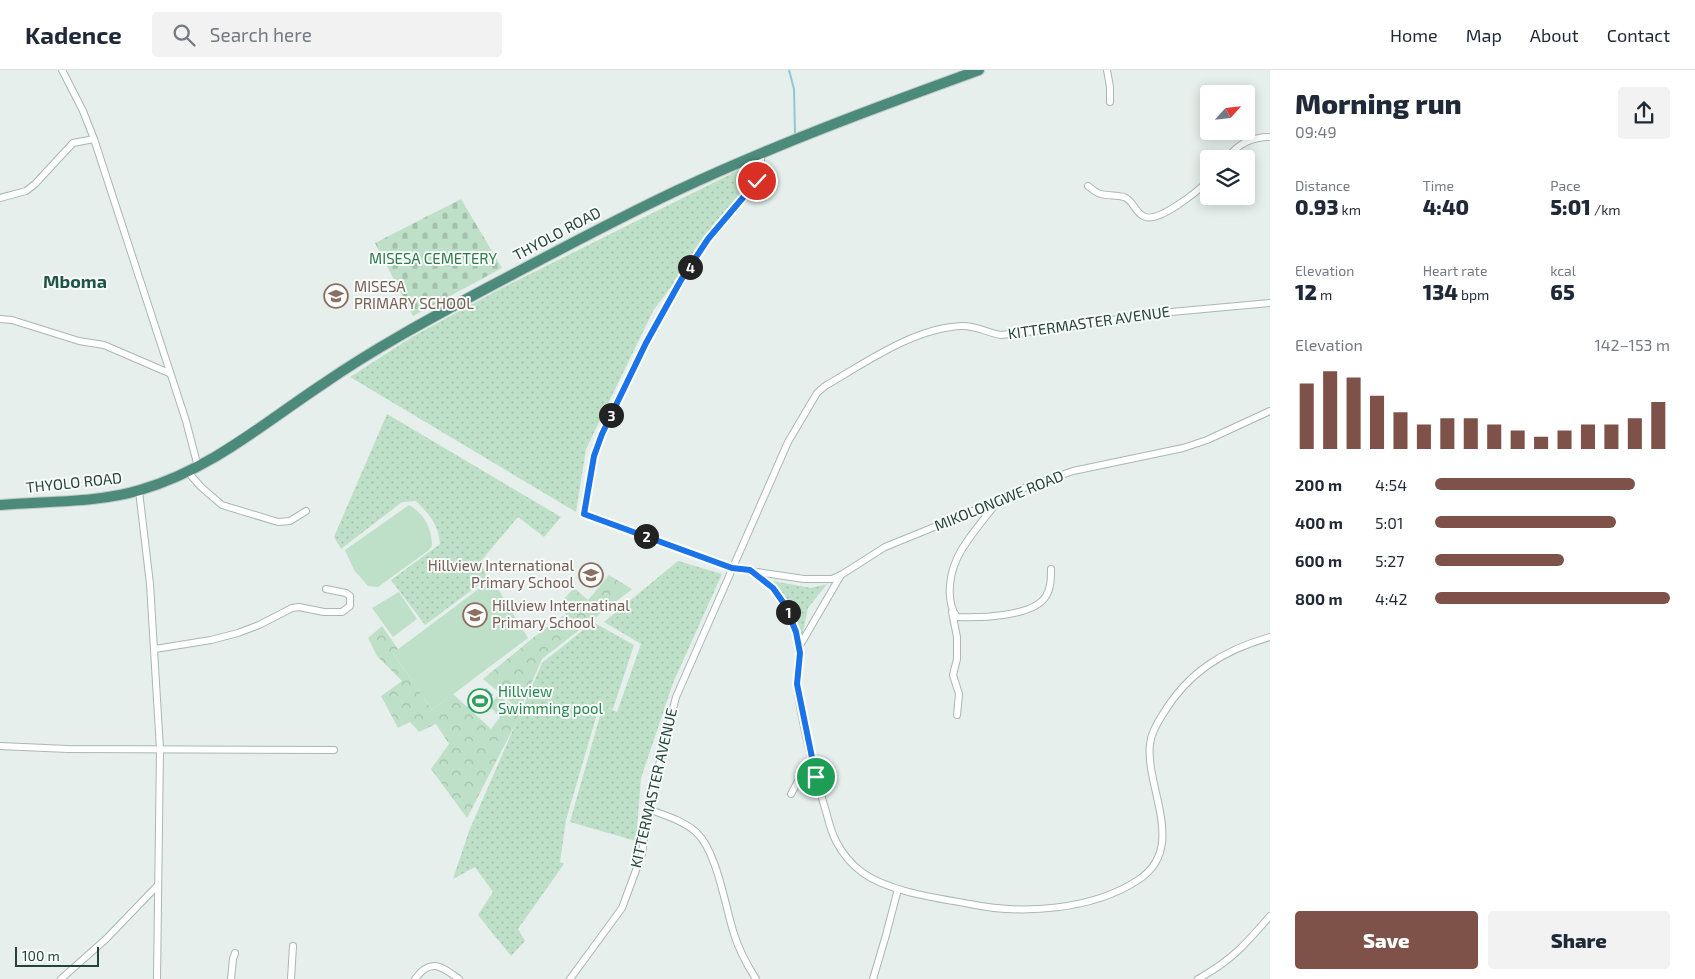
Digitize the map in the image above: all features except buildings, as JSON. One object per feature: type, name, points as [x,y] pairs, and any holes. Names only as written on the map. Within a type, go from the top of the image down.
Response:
[{"type":"highway","name":"THYOLO ROAD","points":[[0,505],[109,496],[139,491],[198,467],[242,441],[322,384],[404,333],[606,225],[677,190],[761,153],[979,70]]},
{"type":"street","points":[[62,70],[83,111],[94,139],[186,422],[198,467]]},
{"type":"street","points":[[1107,70],[1111,95],[1110,102]]},
{"type":"street","points":[[1233,150],[1247,141],[1270,137]]},
{"type":"street","points":[[0,198],[26,191],[36,184],[73,143],[94,139]]},
{"type":"street","name":"MIKOLONGWE ROAD","points":[[761,153],[761,174],[757,181],[708,239],[681,280],[646,343],[602,434],[594,456],[584,514],[732,568],[823,580],[841,575],[885,547],[930,530],[1024,488],[1072,471],[1183,448],[1206,440],[1270,411]]},
{"type":"street","points":[[1088,186],[1099,194],[1124,197],[1146,218],[1152,218],[1192,196],[1200,188]]},
{"type":"street","name":"KITTERMASTER AVENUE","points":[[570,979],[622,908],[642,854],[648,809],[676,697],[788,442],[817,393],[825,386],[886,351],[932,331],[954,327],[974,327],[990,334],[1001,335],[1076,326],[1149,314],[1270,303]]},
{"type":"street","points":[[0,319],[12,320],[79,341],[104,345],[170,373]]},
{"type":"street","points":[[187,471],[200,488],[222,505],[278,522],[290,520],[306,511]]},
{"type":"street","points":[[139,491],[150,584],[160,749],[157,979]]},
{"type":"street","points":[[957,715],[959,694],[953,675],[957,659],[956,637],[949,593],[955,562],[999,500]]},
{"type":"street","points":[[951,609],[957,616],[970,618],[1015,613],[1031,607],[1043,601],[1047,595],[1050,586],[1051,569]]},
{"type":"street","points":[[750,570],[773,588],[785,605],[796,632],[799,647],[797,684],[813,767],[836,841],[849,860],[864,874],[898,889],[996,910],[1041,909],[1096,900],[1121,890],[1150,871],[1156,862],[1161,845],[1162,823],[1150,758],[1152,735],[1160,719],[1180,688],[1218,658],[1234,649],[1270,637]]},
{"type":"street","points":[[799,647],[841,575]]},
{"type":"street","points":[[154,649],[211,640],[238,633],[260,625],[292,608],[299,607],[324,612],[342,612],[350,606],[350,596],[346,593],[326,589]]},
{"type":"street","points":[[0,746],[68,749],[334,750]]},
{"type":"street","points":[[791,794],[802,774],[813,767]]},
{"type":"street","points":[[648,809],[679,821],[694,830],[707,847],[716,870],[734,936],[756,979]]},
{"type":"street","points":[[61,979],[106,939],[158,885]]},
{"type":"street","points":[[873,979],[898,889]]},
{"type":"street","points":[[1198,979],[1219,967],[1238,952],[1270,916]]},
{"type":"street","points":[[291,979],[293,946]]},
{"type":"street","points":[[231,979],[231,969],[236,953]]},
{"type":"street","points":[[416,979],[424,970],[432,966],[442,967],[459,979]]},
{"type":"green space","points":[[753,163],[755,171],[734,203],[653,311],[586,449],[576,512],[350,377],[412,337],[498,290]]},
{"type":"green space","name":"MISESA CEMETERY","points":[[461,199],[502,268],[413,316],[375,243]]},
{"type":"green space","points":[[387,414],[561,517],[544,537],[518,517],[480,562],[488,578],[425,625],[391,580],[440,544],[438,531],[432,520],[416,501],[402,502],[341,549],[334,537]]},
{"type":"green space","points":[[409,505],[419,512],[426,522],[431,534],[432,546],[378,587],[368,586],[354,570],[345,550]]},
{"type":"green space","points":[[678,561],[722,574],[673,683],[641,778],[636,841],[570,822],[603,705],[600,704],[566,820],[560,862],[564,864],[518,929],[525,941],[511,956],[478,915],[493,892],[475,867],[453,879],[469,831],[542,663],[593,622],[634,645],[613,709],[607,707],[617,712],[641,644],[604,622]]},
{"type":"green space","points":[[609,575],[632,589],[542,659],[520,710],[483,679],[534,637],[566,614],[558,605],[574,588],[588,600]]},
{"type":"green space","points":[[492,579],[528,638],[432,710],[393,653]]},
{"type":"green space","points":[[773,581],[811,588],[827,584],[808,608],[802,637],[796,619]]},
{"type":"green space","points":[[399,592],[417,619],[393,637],[372,608]]},
{"type":"green space","points":[[382,626],[398,649],[393,653],[432,710],[453,694],[491,729],[500,717],[489,706],[498,695],[521,713],[467,818],[431,769],[449,744],[436,724],[419,732],[410,722],[398,728],[381,696],[402,681],[377,656],[368,638]]},
{"type":"water","name":"Hillview Swimming pool","points":[[486,688],[493,695],[474,713],[467,707]]},
{"type":"waterway","points":[[789,70],[794,89],[795,133]]},
{"type":"place","name":"MISESA PRIMARY SCHOOL","points":[[336,296]]},
{"type":"place","name":"Hillview International Primary School","points":[[591,575]]},
{"type":"place","name":"Hillview Internatinal Primary School","points":[[475,615]]},
{"type":"place","name":"Hillview Swimming pool","points":[[480,701]]},
{"type":"district","name":"Mboma","points":[[75,282]]},
{"type":"route","points":[[757,181],[708,239],[681,280],[646,343],[602,434],[594,456],[584,514],[732,568],[750,570],[773,588],[785,605],[796,632],[800,653],[797,684],[816,777]]}]
